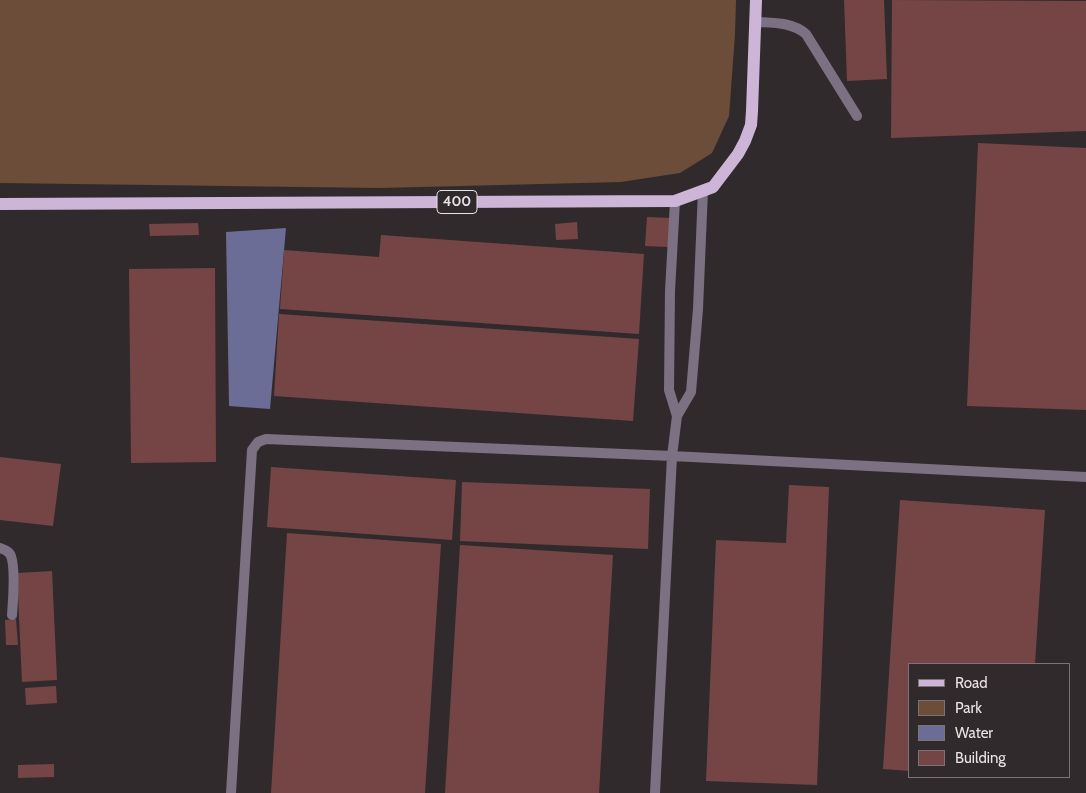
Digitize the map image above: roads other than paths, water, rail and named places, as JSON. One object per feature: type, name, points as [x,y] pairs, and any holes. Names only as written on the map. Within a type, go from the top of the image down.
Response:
[{"type":"main road","name":"400","points":[[0,204],[675,201],[713,187],[745,141],[751,125],[756,0]]},
{"type":"lane","points":[[756,22],[781,23],[799,29],[806,34],[857,116]]},
{"type":"lane","points":[[654,793],[672,456],[677,416],[691,392],[698,309],[703,190]]},
{"type":"lane","points":[[675,201],[670,291],[669,390],[677,416]]},
{"type":"lane","points":[[231,793],[252,450],[258,442],[266,439],[672,456],[1086,478]]},
{"type":"lane","points":[[0,548],[10,554],[13,565],[12,615]]},
{"type":"water","points":[[286,228],[270,409],[229,406],[226,232]]}]
